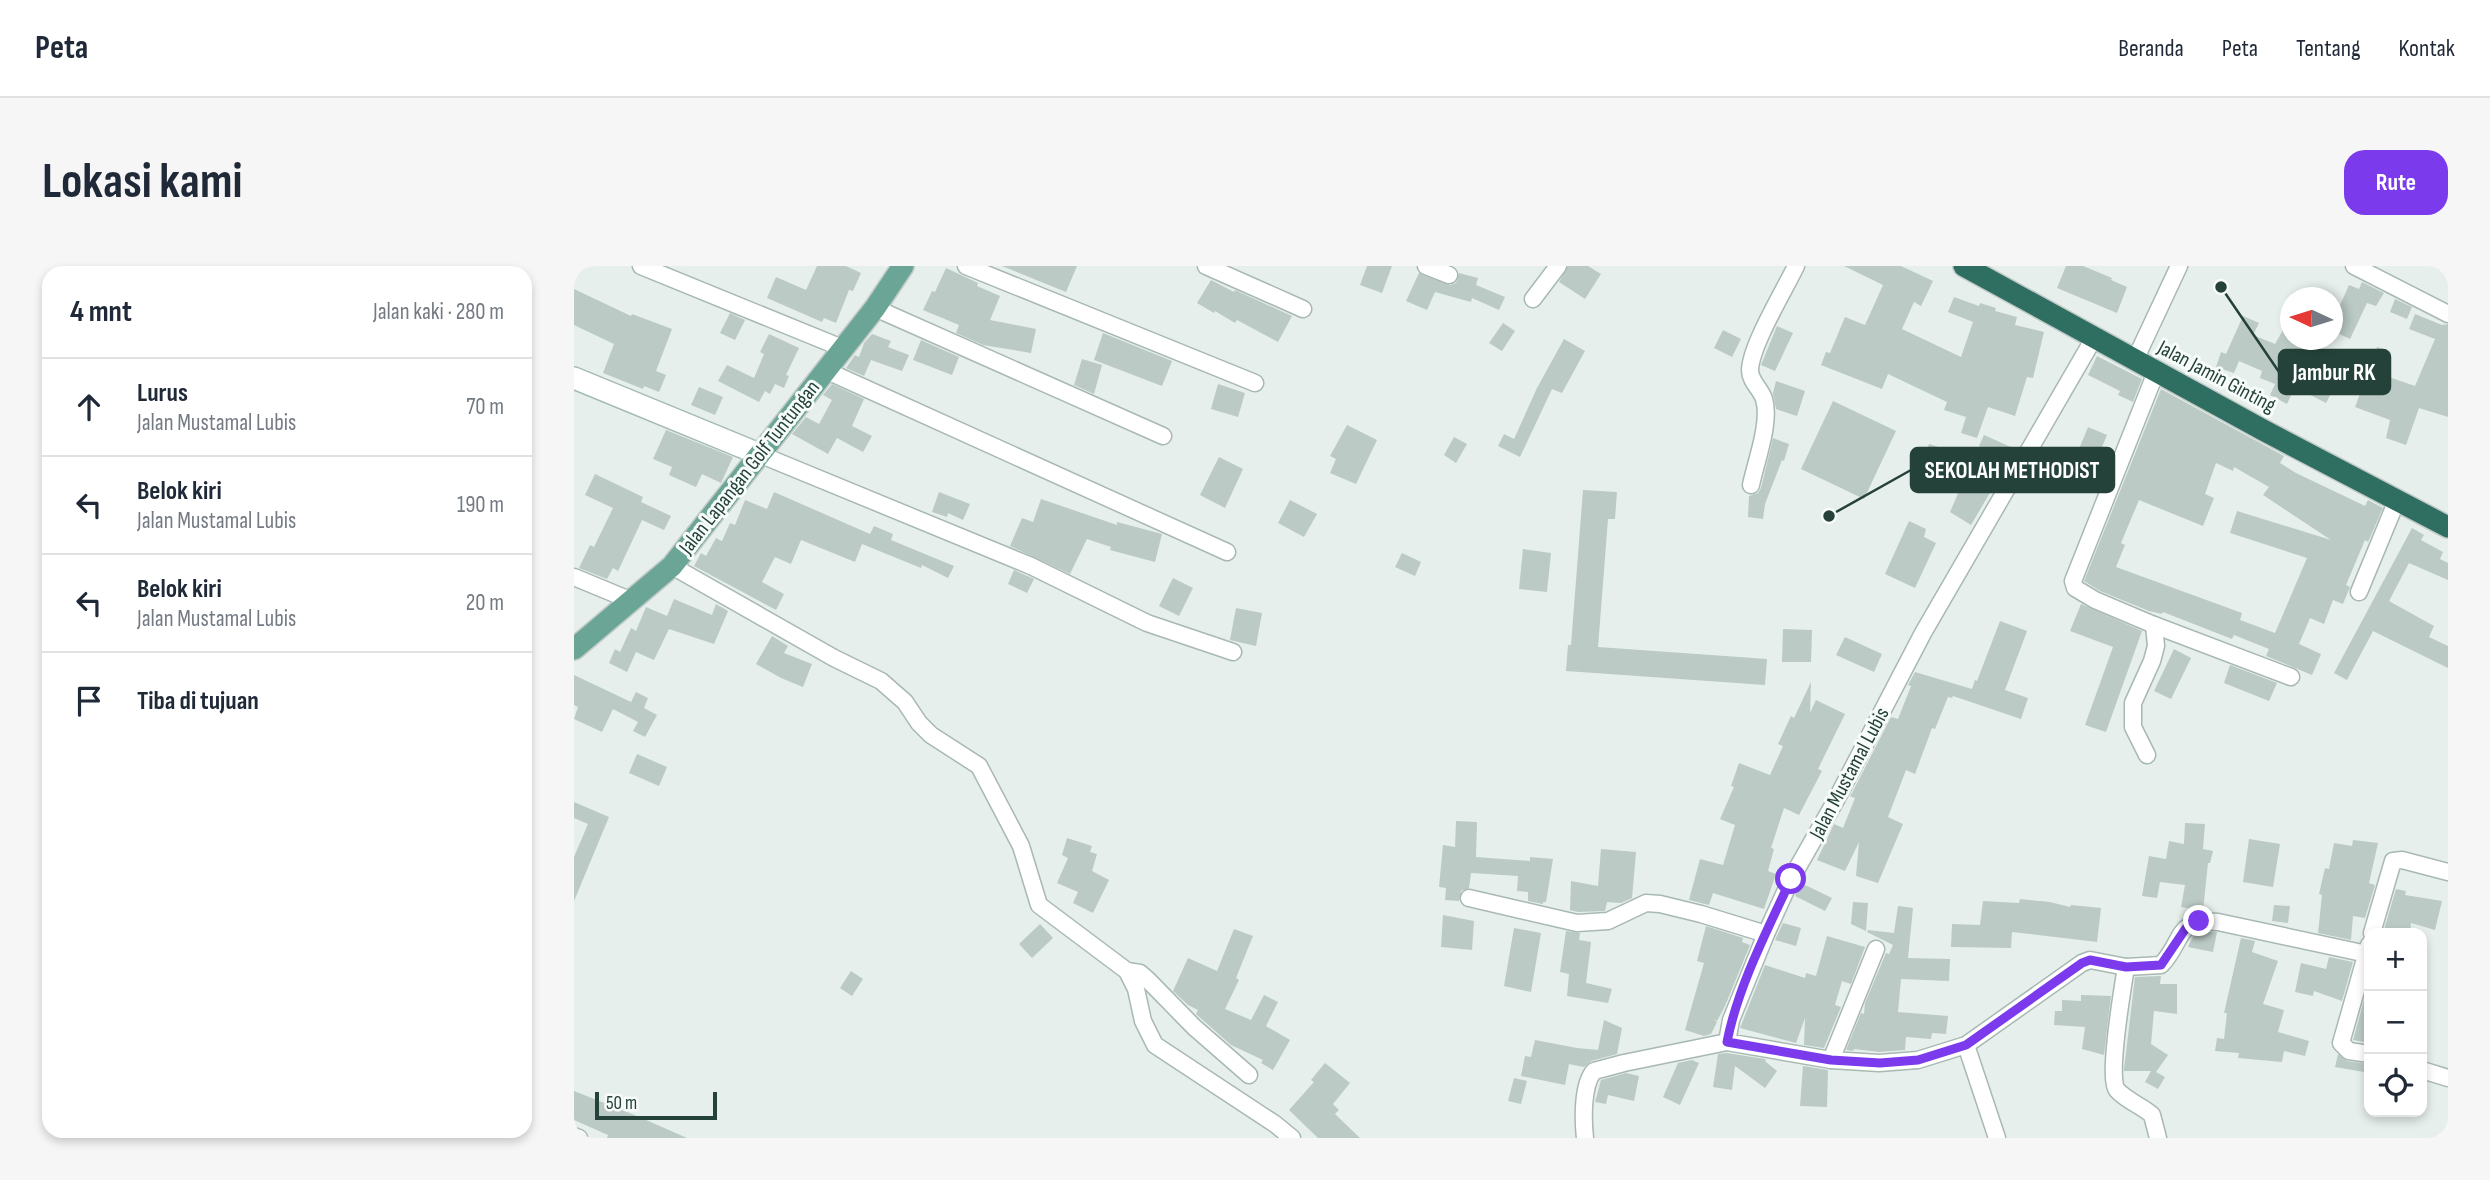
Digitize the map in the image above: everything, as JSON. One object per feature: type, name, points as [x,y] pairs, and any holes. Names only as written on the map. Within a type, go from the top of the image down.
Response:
[{"type":"highway","name":"Jalan Jamin Ginting","points":[[1964,266],[2448,527]]},
{"type":"main road","name":"Jalan Lapangan Golf Tuntungan","points":[[574,649],[672,566],[875,308],[903,266]]},
{"type":"street","points":[[641,266],[842,348]]},
{"type":"street","points":[[966,266],[1255,383]]},
{"type":"street","points":[[1206,266],[1303,309]]},
{"type":"street","points":[[1426,266],[1449,275]]},
{"type":"street","points":[[1533,299],[1558,266]]},
{"type":"street","points":[[1751,485],[1766,410],[1764,397],[1751,377],[1750,369],[1760,341],[1796,266]]},
{"type":"street","points":[[2135,360],[2179,266]]},
{"type":"street","points":[[2354,266],[2448,314]]},
{"type":"street","points":[[875,308],[1163,436]]},
{"type":"street","name":"Jalan Mustamal Lubis","points":[[1727,1042],[1731,1020],[1791,879],[1836,800],[1923,633],[2094,338]]},
{"type":"street","points":[[825,370],[1227,552]]},
{"type":"street","points":[[2157,372],[2073,581],[2078,591],[2154,625],[2291,677]]},
{"type":"street","points":[[574,378],[1031,566],[1147,623],[1233,652]]},
{"type":"street","points":[[2359,592],[2398,500]]},
{"type":"street","points":[[672,566],[834,658],[881,681],[905,702],[931,735],[979,766],[1021,846],[1039,905],[1127,971],[1136,989],[1143,1021],[1155,1045],[1292,1138]]},
{"type":"street","points":[[574,578],[632,601]]},
{"type":"street","points":[[2147,755],[2133,727],[2133,703],[2152,661],[2155,646],[2154,625]]},
{"type":"street","points":[[2373,928],[2393,861],[2402,860],[2448,872]]},
{"type":"street","points":[[1469,898],[1577,923],[1608,921],[1646,903],[1660,904],[1766,934]]},
{"type":"street","points":[[1585,1138],[1583,1121],[1588,1080],[1594,1071],[1727,1042],[1831,1060],[1898,1063],[1918,1060],[1966,1045],[2082,963],[2090,960],[2126,967],[2161,965],[2186,928],[2199,921],[2218,922],[2364,949]]},
{"type":"street","points":[[1831,1060],[1876,949]]},
{"type":"street","points":[[2364,964],[2342,1043],[2349,1051],[2364,1053]]},
{"type":"street","points":[[2126,967],[2113,1068],[2114,1086],[2118,1092],[2152,1115],[2158,1138]]},
{"type":"street","points":[[1127,971],[1140,973],[1148,979],[1194,1027],[1249,1075]]},
{"type":"street","points":[[1966,1045],[1997,1138]]},
{"type":"street","points":[[2427,1072],[2448,1078]]},
{"type":"street","points":[[574,1136],[579,1138]]},
{"type":"building","points":[[817,266],[846,266],[861,273],[853,291],[849,290],[836,323],[824,318],[822,322],[767,298],[776,277],[806,290]]},
{"type":"building","points":[[1002,266],[1077,266],[1066,292]]},
{"type":"building","points":[[1367,266],[1392,266],[1382,293],[1360,285]]},
{"type":"building","points":[[1568,266],[1588,266],[1601,274],[1585,299],[1559,282]]},
{"type":"building","points":[[1844,266],[1901,266],[1933,281],[1921,306],[1914,302],[1902,329],[1961,357],[1973,322],[1948,312],[1954,297],[1979,306],[1980,303],[1996,308],[1995,311],[2017,317],[2015,325],[2044,332],[2033,378],[2027,377],[2015,416],[1988,407],[1977,438],[1961,433],[1966,417],[1944,410],[1947,402],[1888,374],[1882,389],[1821,365],[1826,352],[1830,353],[1845,317],[1865,325],[1883,285]]},
{"type":"building","points":[[2066,266],[2083,266],[2127,287],[2117,313],[2057,288]]},
{"type":"building","points":[[946,268],[1000,296],[990,320],[1036,329],[1031,353],[983,345],[956,333],[959,325],[923,310]]},
{"type":"building","points":[[1419,273],[1450,285],[1456,283],[1459,273],[1478,278],[1476,285],[1505,297],[1499,310],[1472,298],[1471,302],[1435,292],[1427,310],[1406,301]]},
{"type":"building","points":[[1211,280],[1292,316],[1278,342],[1197,303]]},
{"type":"building","points":[[2362,282],[2384,293],[2376,306],[2367,303],[2350,339],[2343,336],[2343,298],[2349,285],[2359,289]]},
{"type":"building","points":[[574,289],[631,316],[632,314],[672,329],[656,371],[666,375],[659,392],[644,386],[643,389],[603,373],[614,344],[574,325]]},
{"type":"building","points":[[2395,299],[2412,307],[2407,319],[2390,312]]},
{"type":"building","points":[[730,313],[745,320],[735,340],[720,333]]},
{"type":"building","points":[[2415,314],[2442,325],[2448,324],[2448,417],[2419,408],[2406,445],[2386,438],[2390,420],[2355,407],[2377,347],[2391,352],[2383,375],[2415,386],[2435,339],[2409,329]]},
{"type":"building","points":[[2243,316],[2259,323],[2253,335],[2275,344],[2280,335],[2280,350],[2313,350],[2344,364],[2344,369],[2326,403],[2295,387],[2287,404],[2270,395],[2275,384],[2260,378],[2262,371],[2239,361],[2234,373],[2216,367],[2221,352],[2226,354]]},
{"type":"building","points":[[1503,323],[1515,331],[1502,351],[1489,343]]},
{"type":"building","points":[[1777,326],[1793,333],[1775,371],[1761,365]]},
{"type":"building","points":[[1723,330],[1741,339],[1732,357],[1714,348]]},
{"type":"building","points":[[1103,333],[1172,361],[1162,386],[1094,360]]},
{"type":"building","points":[[769,334],[799,348],[786,375],[789,376],[784,388],[775,384],[770,394],[765,391],[759,402],[718,381],[727,365],[754,378],[764,354],[760,352]]},
{"type":"building","points":[[872,334],[891,341],[888,347],[909,355],[902,371],[871,360],[864,376],[846,368],[855,355],[859,357],[864,343]]},
{"type":"building","points":[[1564,339],[1585,351],[1562,393],[1552,389],[1520,457],[1498,446],[1504,434],[1514,439],[1537,388]]},
{"type":"building","points":[[921,340],[959,357],[952,375],[913,360]]},
{"type":"building","points":[[2097,356],[2142,379],[2133,402],[2118,395],[2120,391],[2088,375]]},
{"type":"building","points":[[1082,359],[1102,365],[1094,394],[1074,385]]},
{"type":"building","points":[[1776,381],[1805,391],[1797,416],[1776,409],[1773,393]]},
{"type":"building","points":[[832,384],[864,399],[852,426],[872,436],[863,452],[837,438],[828,454],[792,434],[806,417],[819,424],[832,400],[823,395]]},
{"type":"building","points":[[1218,384],[1245,393],[1238,417],[1211,409]]},
{"type":"building","points":[[699,387],[723,397],[715,415],[691,405]]},
{"type":"building","points":[[2161,389],[2284,456],[2280,463],[2296,473],[2365,506],[2368,500],[2383,508],[2368,542],[2365,540],[2346,585],[2350,587],[2343,604],[2333,600],[2324,624],[2310,618],[2299,644],[2321,654],[2312,675],[2266,656],[2269,649],[2234,635],[2232,639],[2163,612],[2149,611],[2100,591],[2084,581]],"holes":[[[2216,463],[2233,471],[2234,467],[2269,487],[2263,495],[2331,540],[2237,511],[2230,533],[2307,558],[2275,633],[2240,620],[2242,613],[2116,567],[2125,545],[2121,543],[2139,500],[2203,526],[2214,498],[2205,494]]]},
{"type":"building","points":[[1833,401],[1896,431],[1864,499],[1801,469]]},
{"type":"building","points":[[1347,425],[1377,440],[1356,484],[1330,473],[1336,459],[1330,456]]},
{"type":"building","points":[[2088,427],[2107,435],[2092,471],[2073,464]]},
{"type":"building","points":[[666,430],[733,457],[721,483],[702,474],[696,487],[669,475],[672,467],[653,459]]},
{"type":"building","points":[[1984,435],[2013,448],[2004,469],[1971,525],[1950,512],[1967,473],[1982,448],[1979,446]]},
{"type":"building","points":[[1454,437],[1467,444],[1456,463],[1444,455]]},
{"type":"building","points":[[1773,438],[1789,444],[1784,461],[1782,460],[1765,504],[1763,519],[1748,517],[1749,496],[1758,493],[1761,488]]},
{"type":"building","points":[[1929,444],[1951,451],[1945,469],[1923,462]]},
{"type":"building","points":[[1219,457],[1243,469],[1225,508],[1200,495]]},
{"type":"building","points":[[595,474],[643,497],[641,502],[671,516],[664,530],[642,520],[618,571],[613,568],[607,579],[579,568],[590,545],[594,547],[613,508],[585,495]]},
{"type":"building","points":[[1583,490],[1617,492],[1615,519],[1608,519],[1598,647],[1767,659],[1765,685],[1566,671],[1568,645],[1571,645]]},
{"type":"building","points":[[774,492],[870,534],[874,526],[893,534],[891,540],[954,566],[948,578],[922,565],[921,568],[862,544],[855,562],[801,540],[791,564],[775,557],[762,582],[784,594],[776,610],[694,566],[701,553],[706,556],[716,538],[722,541],[730,523],[735,525],[745,500],[767,509]]},
{"type":"building","points":[[939,492],[970,504],[963,520],[948,513],[947,517],[932,512]]},
{"type":"building","points":[[1041,499],[1117,525],[1117,522],[1162,534],[1155,562],[1110,550],[1111,547],[1087,539],[1070,574],[1010,546],[1022,518],[1033,522]]},
{"type":"building","points":[[1290,500],[1317,514],[1304,537],[1278,523]]},
{"type":"building","points":[[1909,521],[1926,529],[1924,537],[1936,543],[1915,588],[1885,574]]},
{"type":"building","points":[[2412,528],[2424,535],[2421,540],[2443,552],[2440,559],[2448,563],[2448,580],[2409,563],[2389,601],[2434,626],[2429,637],[2448,646],[2448,668],[2373,631],[2347,680],[2334,673]]},
{"type":"building","points":[[1523,549],[1551,553],[1547,592],[1519,589]]},
{"type":"building","points":[[1402,553],[1421,562],[1415,576],[1395,567]]},
{"type":"building","points":[[1014,570],[1034,579],[1027,593],[1008,584]]},
{"type":"building","points":[[1173,578],[1193,588],[1179,616],[1159,606]]},
{"type":"building","points":[[674,599],[712,615],[716,604],[728,611],[714,644],[669,629],[654,660],[636,652],[627,672],[609,663],[615,649],[620,652],[631,628],[636,631],[646,607],[667,616]]},
{"type":"building","points":[[2081,604],[2142,631],[2106,732],[2085,725],[2113,647],[2070,631]]},
{"type":"building","points":[[1236,608],[1262,613],[1256,646],[1230,640]]},
{"type":"building","points":[[2000,621],[2027,631],[2005,690],[2028,698],[2021,719],[1953,696],[1948,697],[1935,729],[1932,728],[1915,774],[1906,770],[1888,817],[1903,824],[1878,883],[1856,876],[1859,842],[1845,871],[1817,860],[1834,824],[1843,828],[1855,798],[1850,796],[1891,717],[1898,719],[1911,686],[1908,685],[1915,672],[1972,689]]},
{"type":"building","points":[[1783,629],[1812,630],[1811,662],[1782,662]]},
{"type":"building","points":[[772,636],[788,646],[784,653],[812,664],[803,687],[756,664]]},
{"type":"building","points":[[1845,637],[1882,654],[1874,672],[1836,655]]},
{"type":"building","points":[[2174,649],[2191,658],[2171,699],[2154,691]]},
{"type":"building","points":[[2230,665],[2277,683],[2269,701],[2224,683]]},
{"type":"building","points":[[574,675],[631,702],[636,692],[648,698],[644,708],[657,715],[645,737],[633,731],[638,722],[613,709],[602,732],[574,719],[578,707],[574,705]]},
{"type":"building","points":[[1811,682],[1810,713],[1816,700],[1845,714],[1818,769],[1822,771],[1799,815],[1784,808],[1771,848],[1774,849],[1768,871],[1776,874],[1764,909],[1713,893],[1709,905],[1689,900],[1700,859],[1723,865],[1735,825],[1720,819],[1734,787],[1731,786],[1739,763],[1770,775],[1783,746],[1778,744]]},
{"type":"building","points":[[637,754],[667,767],[659,786],[629,773]]},
{"type":"building","points":[[574,802],[609,817],[574,901],[574,857],[588,824],[574,818]]},
{"type":"building","points":[[1456,821],[1477,822],[1476,857],[1530,861],[1530,857],[1553,859],[1546,902],[1543,904],[1528,901],[1528,892],[1517,891],[1518,876],[1471,873],[1469,888],[1461,891],[1459,901],[1445,900],[1446,888],[1439,887],[1443,845],[1455,847]]},
{"type":"building","points":[[2185,823],[2205,824],[2203,849],[2213,851],[2208,863],[2203,911],[2181,907],[2185,885],[2160,882],[2157,898],[2142,896],[2149,856],[2166,859],[2169,841],[2184,844]]},
{"type":"building","points":[[1067,838],[1092,846],[1090,852],[1097,854],[1092,871],[1109,880],[1093,913],[1073,903],[1078,892],[1057,883],[1068,858],[1062,855]]},
{"type":"building","points":[[2249,839],[2280,844],[2273,887],[2243,882]]},
{"type":"building","points":[[2353,840],[2378,843],[2369,883],[2375,885],[2365,918],[2353,916],[2351,940],[2318,933],[2322,895],[2319,894],[2325,868],[2329,869],[2334,843],[2352,846]]},
{"type":"building","points":[[1601,849],[1636,852],[1632,898],[1621,903],[1607,902],[1605,911],[1570,910],[1571,881],[1598,886]]},
{"type":"building","points":[[1801,883],[1832,898],[1825,911],[1795,896]]},
{"type":"building","points":[[2396,889],[2406,891],[2405,895],[2442,901],[2435,930],[2411,923],[2410,928],[2384,928]]},
{"type":"building","points":[[2020,899],[2070,907],[2101,908],[2097,942],[2012,932],[2011,948],[1951,947],[1952,924],[1980,925],[1983,901],[2019,903]]},
{"type":"building","points":[[1853,902],[1868,903],[1866,931],[1851,924]]},
{"type":"building","points":[[2274,905],[2290,906],[2288,923],[2272,921]]},
{"type":"building","points":[[1898,906],[1913,908],[1908,958],[1950,959],[1949,981],[1901,979],[1898,1012],[1948,1016],[1946,1034],[1932,1033],[1931,1039],[1906,1037],[1905,1050],[1846,1050],[1861,1013],[1864,1014],[1865,1003],[1886,953],[1889,954],[1893,945],[1867,932],[1894,933]]},
{"type":"building","points":[[1443,915],[1474,921],[1472,950],[1441,947]]},
{"type":"building","points":[[1783,923],[1801,928],[1796,946],[1775,940]]},
{"type":"building","points":[[1040,924],[1053,938],[1032,958],[1019,944]]},
{"type":"building","points":[[1706,926],[1743,938],[1742,942],[1750,945],[1725,1006],[1717,1021],[1713,1019],[1717,1022],[1711,1034],[1704,1036],[1685,1030],[1704,963],[1697,961]]},
{"type":"building","points":[[1514,928],[1541,933],[1531,992],[1504,986]]},
{"type":"building","points":[[1234,929],[1253,936],[1236,978],[1239,980],[1225,1009],[1251,1020],[1264,995],[1278,1002],[1266,1026],[1290,1040],[1273,1070],[1261,1063],[1263,1060],[1231,1045],[1196,1014],[1198,1010],[1173,991],[1188,958],[1217,971]]},
{"type":"building","points":[[1566,931],[1580,933],[1579,940],[1591,942],[1586,983],[1612,989],[1608,1003],[1567,996],[1569,974],[1560,972]]},
{"type":"building","points":[[2217,932],[2213,952],[2188,947],[2193,936]]},
{"type":"building","points":[[1827,936],[1865,947],[1851,984],[1842,981],[1835,1005],[1841,1007],[1824,1048],[1804,1045],[1805,1018],[1796,1043],[1740,1028],[1765,965],[1805,978],[1806,973],[1816,976]]},
{"type":"building","points":[[2241,938],[2255,941],[2252,952],[2278,961],[2263,1004],[2284,1010],[2278,1032],[2309,1041],[2305,1056],[2284,1051],[2282,1062],[2238,1058],[2239,1053],[2215,1051],[2217,1038],[2224,1039],[2227,1013],[2224,1013]]},
{"type":"building","points":[[2329,957],[2353,962],[2342,1001],[2314,991],[2313,996],[2295,992],[2301,963],[2326,969]]},
{"type":"building","points":[[851,971],[863,979],[852,996],[840,988]]},
{"type":"building","points":[[2161,976],[2160,984],[2177,984],[2177,1014],[2154,1011],[2151,1044],[2168,1055],[2156,1072],[2165,1077],[2158,1089],[2145,1082],[2151,1071],[2124,1069],[2135,977]]},
{"type":"building","points":[[2081,995],[2111,996],[2104,1055],[2082,1049],[2085,1027],[2054,1025],[2055,1011],[2062,1011],[2062,1000],[2081,1001]]},
{"type":"building","points":[[2364,1000],[2364,1042],[2353,1040]]},
{"type":"building","points":[[1604,1020],[1622,1028],[1617,1054],[1591,1061],[1584,1067],[1569,1064],[1565,1085],[1521,1076],[1525,1056],[1531,1057],[1535,1040],[1598,1050]]},
{"type":"building","points":[[1718,1054],[1765,1059],[1777,1071],[1765,1088],[1735,1066],[1732,1090],[1713,1087]]},
{"type":"building","points":[[2338,1054],[2347,1061],[2364,1063],[2364,1072],[2335,1067]]},
{"type":"building","points":[[1692,1060],[1699,1063],[1680,1105],[1663,1097],[1678,1063]]},
{"type":"building","points":[[1325,1063],[1350,1083],[1333,1104],[1339,1110],[1335,1114],[1360,1138],[1318,1138],[1289,1110],[1314,1082],[1311,1080]]},
{"type":"building","points":[[1803,1066],[1828,1070],[1827,1107],[1800,1106]]},
{"type":"building","points":[[1626,1073],[1639,1076],[1634,1101],[1608,1095],[1606,1104],[1595,1102],[1601,1080]]},
{"type":"building","points":[[1514,1078],[1527,1081],[1521,1104],[1508,1101]]},
{"type":"building","points":[[574,1091],[687,1138],[607,1138],[608,1135],[574,1120]]},
{"type":"place","name":"Jambur RK","points":[[2221,287]]},
{"type":"place","name":"SEKOLAH METHODIST","points":[[1829,516]]},
{"type":"route","points":[[1791,879],[1731,1020],[1727,1042],[1831,1060],[1898,1063],[1918,1060],[1966,1045],[2082,963],[2090,960],[2126,967],[2152,968],[2161,965],[2186,928],[2199,921]]}]
